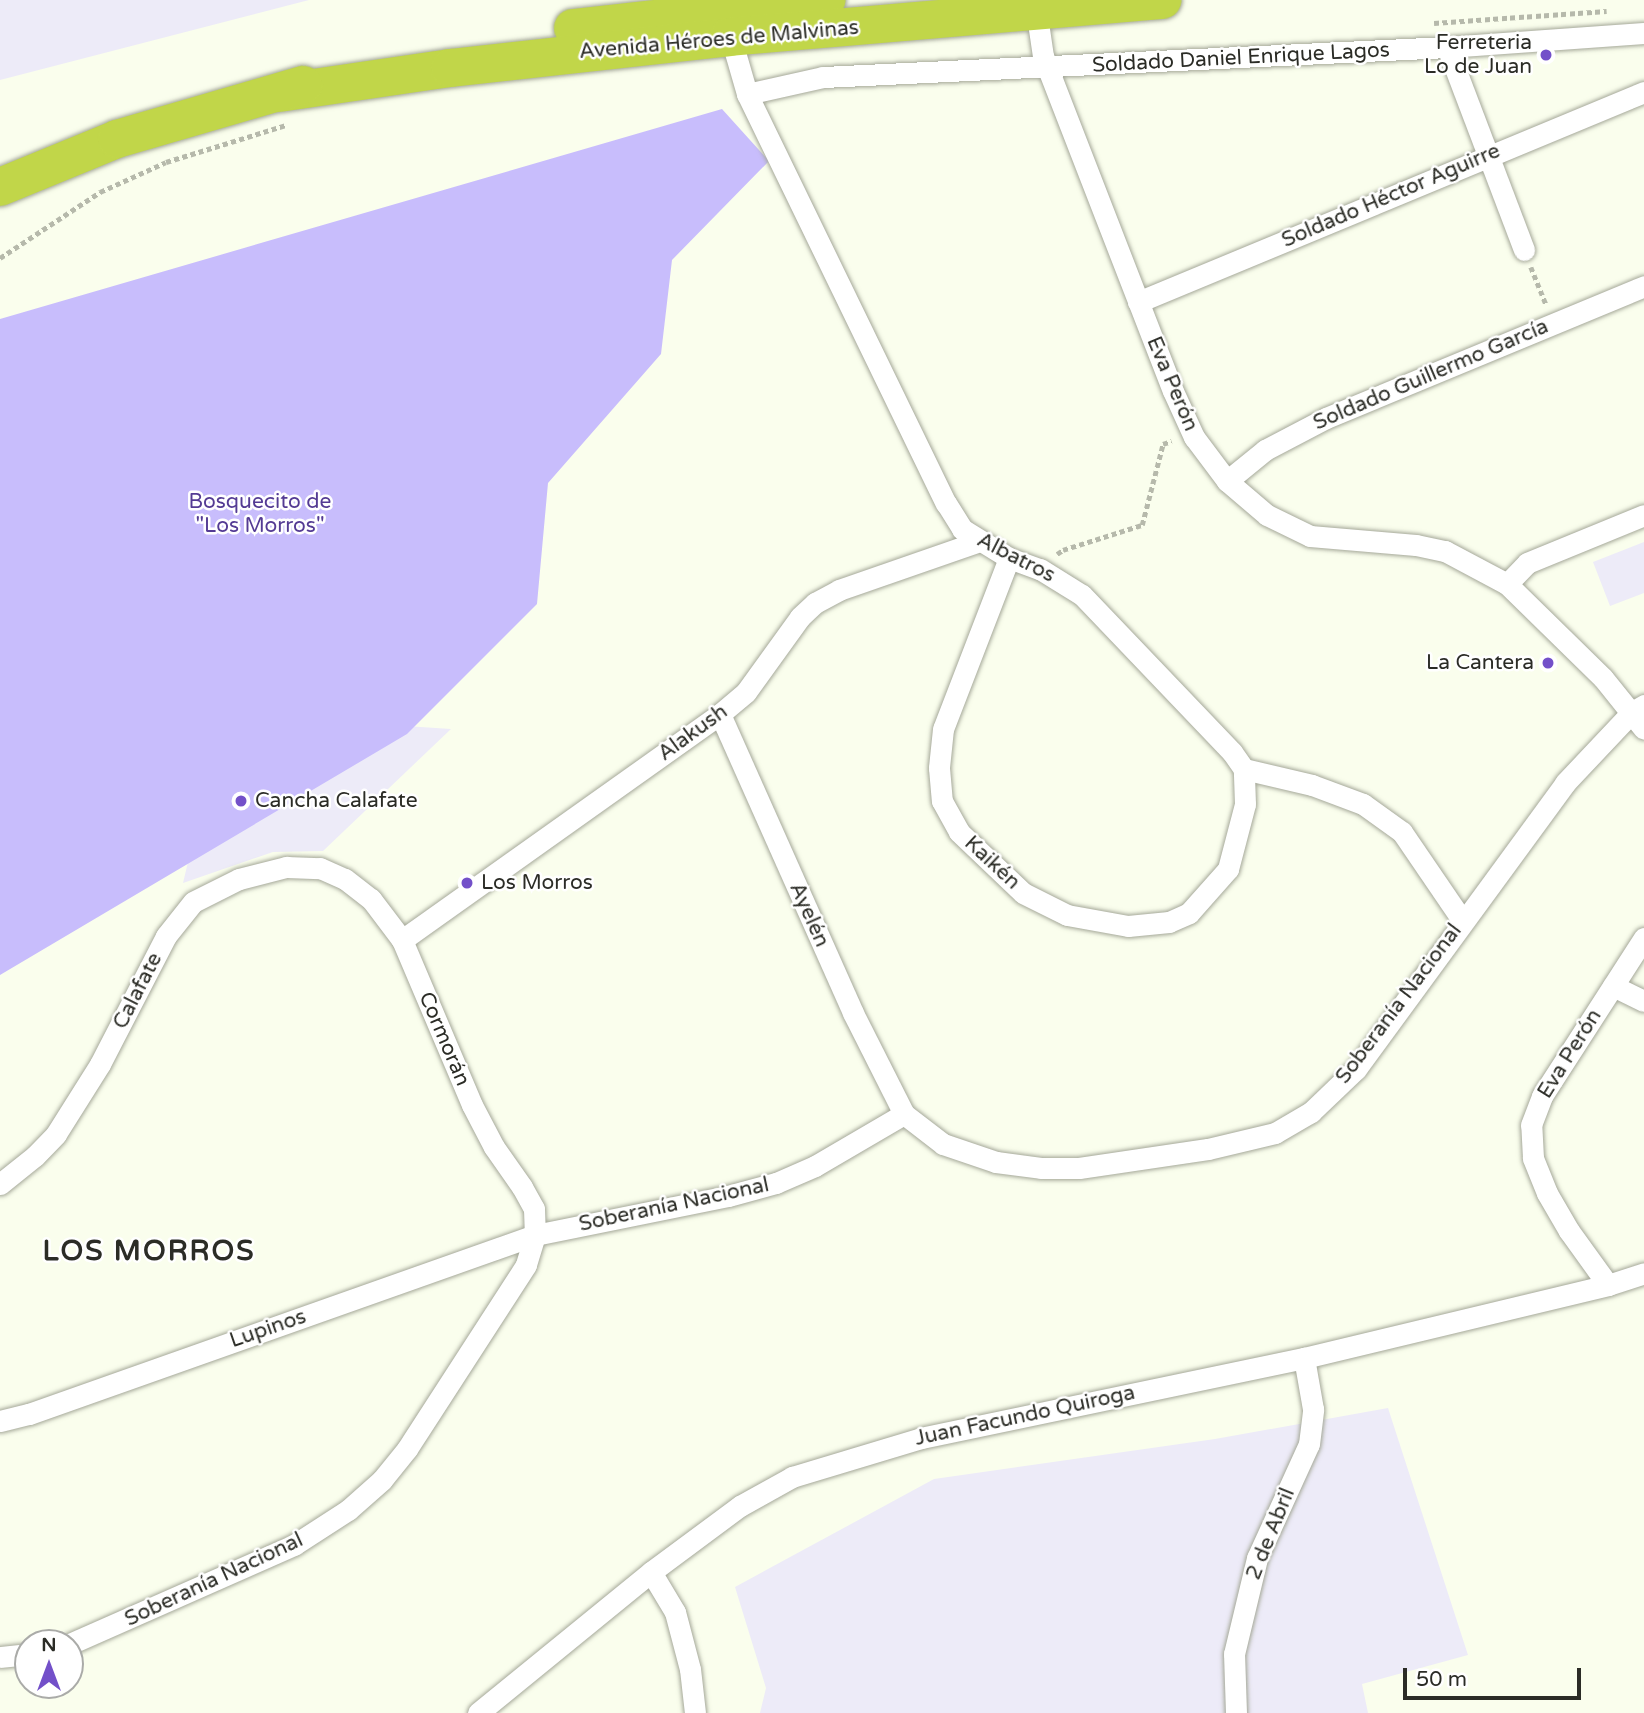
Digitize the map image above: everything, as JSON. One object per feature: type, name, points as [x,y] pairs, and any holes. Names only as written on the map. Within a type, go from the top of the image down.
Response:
[{"type":"highway","name":"Avenida Héroes de Malvinas","points":[[0,187],[117,139],[279,93],[727,23],[826,0]]},
{"type":"highway","name":"Avenida Héroes de Malvinas","points":[[727,23],[1162,0]]},
{"type":"street","name":"Eva Perón","points":[[1036,6],[1048,69],[1138,302],[1194,437],[1227,481],[1267,515],[1310,536],[1416,545],[1445,551],[1507,584],[1640,715]]},
{"type":"street","name":"Albatros","points":[[727,23],[747,94],[946,503],[962,528],[1009,558],[1040,569],[1082,596],[1232,752],[1244,769]]},
{"type":"street","name":"Soldado Daniel Enrique Lagos","points":[[747,94],[823,77],[1048,69],[1644,33]]},
{"type":"street","points":[[1447,47],[1524,250]]},
{"type":"street","name":"Soldado Héctor Aguirre","points":[[1138,302],[1644,92]]},
{"type":"street","points":[[0,166],[117,139]]},
{"type":"street","name":"Soldado Guillermo García","points":[[1227,481],[1265,450],[1326,418],[1644,286]]},
{"type":"street","points":[[1507,584],[1527,563],[1644,515]]},
{"type":"street","name":"Alakush","points":[[402,940],[720,714],[746,692],[800,617],[815,603],[839,590],[980,541]]},
{"type":"street","name":"Kaikén","points":[[1009,558],[943,729],[939,768],[942,801],[959,832],[1023,893],[1067,915],[1128,926],[1169,922],[1189,913],[1228,869],[1245,804],[1244,769]]},
{"type":"street","name":"Ayelén","points":[[720,714],[853,1013],[904,1114]]},
{"type":"street","name":"Soberanía Nacional","points":[[84,1638],[294,1545],[348,1510],[382,1480],[407,1450],[526,1265],[535,1235],[728,1196],[776,1183],[815,1166],[904,1114],[943,1144],[996,1162],[1041,1168],[1079,1168],[1208,1149],[1275,1133],[1311,1112],[1356,1069],[1564,783],[1640,715]]},
{"type":"street","points":[[1244,769],[1312,785],[1363,804],[1402,832],[1462,920]]},
{"type":"street","name":"Calafate","points":[[0,1184],[35,1156],[55,1134],[100,1064],[166,936],[193,902],[239,879],[286,867],[320,867]]},
{"type":"street","name":"Cormorán","points":[[320,867],[345,879],[371,899],[402,940],[472,1105],[494,1147],[534,1209],[535,1235]]},
{"type":"street","name":"Eva Perón","points":[[1608,1285],[1569,1231],[1547,1193],[1533,1157],[1531,1125],[1542,1096],[1644,938]]},
{"type":"street","points":[[1613,986],[1644,1001]]},
{"type":"street","name":"Lupinos","points":[[0,1420],[29,1414],[535,1235]]},
{"type":"street","name":"Juan Facundo Quiroga","points":[[478,1713],[652,1572],[740,1506],[792,1477],[853,1456],[935,1435],[1304,1358],[1608,1285],[1644,1273]]},
{"type":"street","name":"2 de Abril","points":[[1236,1713],[1234,1654],[1257,1558],[1309,1444],[1312,1409],[1304,1358]]},
{"type":"street","points":[[652,1572],[675,1612],[690,1669],[695,1713]]},
{"type":"path","points":[[1524,250],[1553,323]]},
{"type":"path","points":[[1040,569],[1063,550],[1142,525],[1163,444],[1194,437]]},
{"type":"shaded area","points":[[0,0],[309,0],[0,80]]},
{"type":"shaded area","points":[[1644,542],[1644,593],[1610,606],[1593,562]]},
{"type":"shaded area","points":[[375,724],[451,729],[323,851],[273,852],[183,883],[194,837]]},
{"type":"shaded area","points":[[1388,1408],[1468,1655],[1362,1684],[1368,1713],[760,1713],[766,1688],[735,1587],[934,1479],[1215,1439]]},
{"type":"green space","name":"Bosquecito de \"Los Morros\"","points":[[722,109],[769,161],[672,260],[661,354],[548,483],[537,604],[407,734],[0,975],[0,319]]},
{"type":"place","name":"Ferreteria Lo de Juan","points":[[1546,55]]},
{"type":"place","name":"La Cantera","points":[[1548,663]]},
{"type":"place","name":"Cancha Calafate","points":[[241,801]]},
{"type":"place","name":"Los Morros","points":[[467,883]]},
{"type":"district","name":"LOS MORROS","points":[[149,1251]]}]
